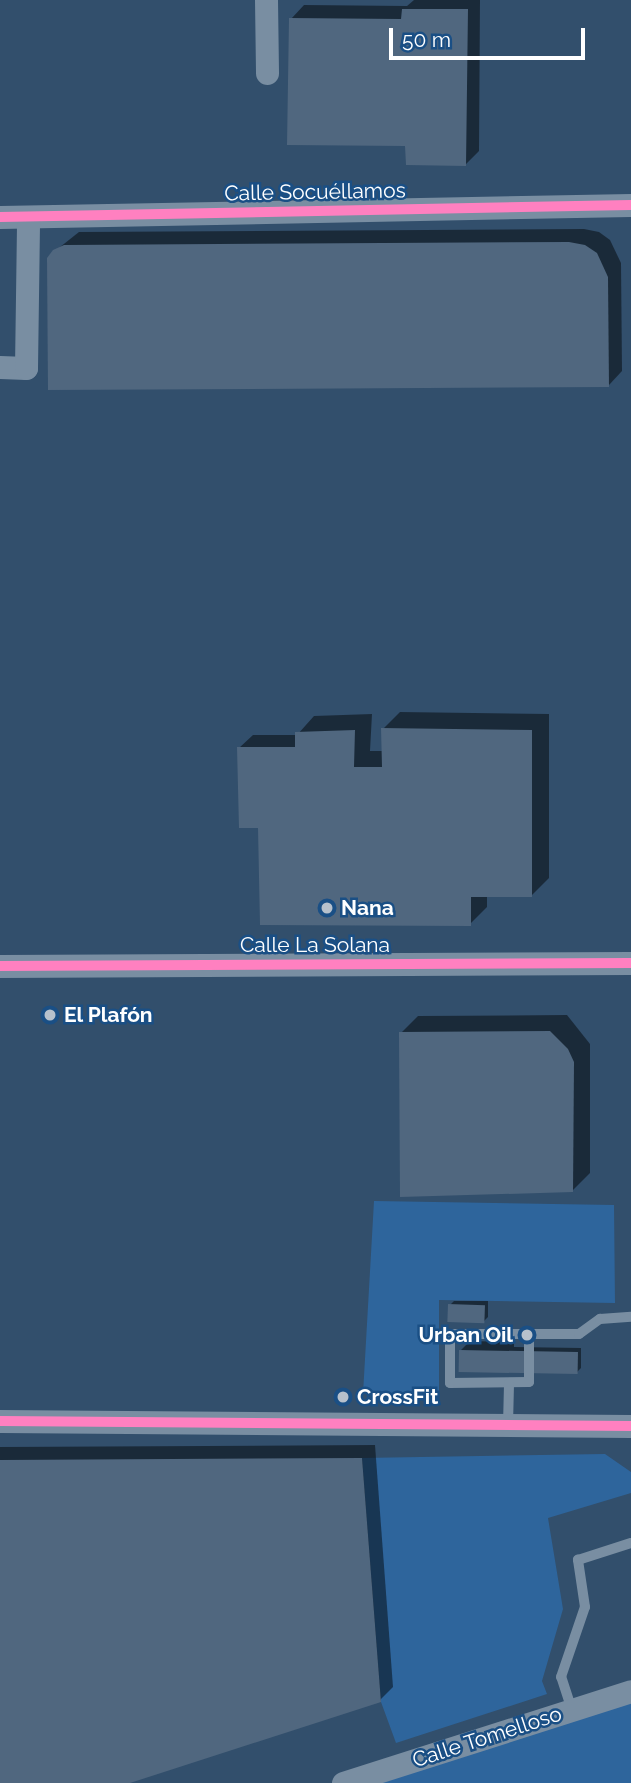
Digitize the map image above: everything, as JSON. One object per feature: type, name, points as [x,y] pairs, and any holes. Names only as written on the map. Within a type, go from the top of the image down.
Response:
[{"type":"street","points":[[266,0],[267,73]]},
{"type":"street","name":"Calle Socuéllamos","points":[[0,217],[631,205]]},
{"type":"street","points":[[0,367],[26,368],[28,217]]},
{"type":"street","name":"Calle La Solana","points":[[0,966],[631,963]]},
{"type":"street","points":[[0,1421],[631,1426]]},
{"type":"street","name":"Calle Tomelloso","points":[[343,1783],[631,1691]]},
{"type":"lane","points":[[529,1335],[529,1382],[450,1383],[450,1334],[579,1334],[600,1319],[631,1317]]},
{"type":"lane","points":[[508,1425],[509,1383]]},
{"type":"lane","points":[[572,1710],[561,1677],[585,1607],[578,1560],[631,1543]]},
{"type":"shaded area","points":[[374,1201],[614,1205],[615,1303],[439,1300],[439,1393],[363,1394]]},
{"type":"shaded area","points":[[605,1454],[631,1472],[631,1493],[548,1518],[563,1609],[542,1681],[547,1694],[396,1743],[381,1702],[362,1458]]},
{"type":"shaded area","points":[[631,1699],[631,1783],[371,1783]]},
{"type":"building","points":[[402,9],[468,9],[466,166],[406,165],[405,146],[287,145],[289,18],[401,19]]},
{"type":"building","points":[[569,242],[585,245],[597,253],[608,277],[609,387],[48,390],[47,258],[53,250],[64,245]]},
{"type":"building","points":[[381,728],[532,730],[532,897],[471,897],[471,926],[260,925],[258,828],[239,828],[237,747],[295,747],[295,732],[355,730],[354,767],[382,767]]},
{"type":"building","points":[[550,1031],[568,1049],[574,1062],[573,1192],[400,1197],[399,1032]]},
{"type":"building","points":[[448,1304],[485,1305],[484,1323],[447,1322]]},
{"type":"building","points":[[459,1350],[578,1352],[578,1374],[459,1372]]},
{"type":"building","points":[[362,1458],[381,1702],[130,1783],[0,1783],[0,1460]]},
{"type":"cycle path","points":[[0,217],[631,205]]},
{"type":"cycle path","points":[[0,966],[631,963]]},
{"type":"cycle path","points":[[0,1421],[631,1426]]},
{"type":"place","name":"Nana","points":[[327,908]]},
{"type":"place","name":"El Plafón","points":[[50,1015]]},
{"type":"place","name":"Urban Oil","points":[[527,1335]]},
{"type":"place","name":"CrossFit","points":[[343,1397]]}]
